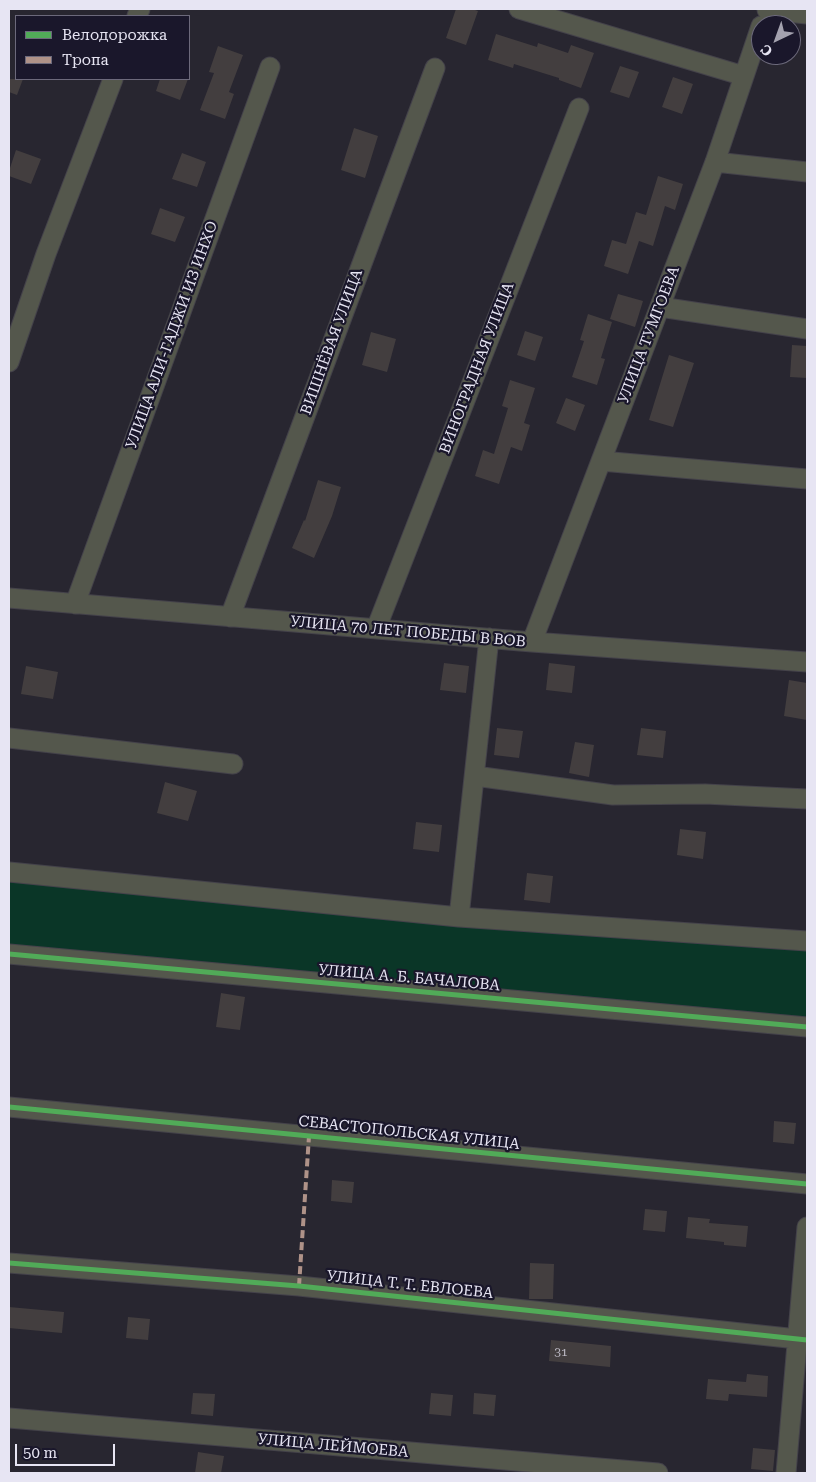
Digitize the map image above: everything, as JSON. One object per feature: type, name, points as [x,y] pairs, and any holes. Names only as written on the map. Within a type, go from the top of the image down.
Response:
[{"type":"street","points":[[519,9],[744,76]]},
{"type":"street","points":[[793,15],[807,14]]},
{"type":"street","name":"УЛИЦА ТУМГОЕВА","points":[[532,642],[715,162],[751,55]]},
{"type":"street","name":"УЛИЦА АЛИ-ГАДЖИ ИЗ ИНХО","points":[[75,604],[270,67]]},
{"type":"street","name":"ВИШНЁВАЯ УЛИЦА","points":[[230,617],[434,68]]},
{"type":"street","points":[[9,362],[46,254],[113,80]]},
{"type":"street","name":"ВИНОГРАДНАЯ УЛИЦА","points":[[376,629],[578,108]]},
{"type":"street","points":[[715,162],[807,172]]},
{"type":"street","points":[[660,308],[807,329]]},
{"type":"street","points":[[601,461],[807,480]]},
{"type":"street","name":"УЛИЦА 70 ЛЕТ ПОБЕДЫ В ВОВ","points":[[9,598],[532,642],[807,662]]},
{"type":"street","points":[[460,917],[489,638]]},
{"type":"street","points":[[9,738],[233,764]]},
{"type":"street","points":[[474,776],[613,795],[705,794],[807,799]]},
{"type":"street","points":[[9,872],[460,917],[807,941]]},
{"type":"street","name":"УЛИЦА А. Б. БАЧАЛОВА","points":[[9,954],[807,1027]]},
{"type":"street","name":"СЕВАСТОПОЛЬСКАЯ УЛИЦА","points":[[9,1107],[807,1184]]},
{"type":"street","points":[[786,1473],[802,1339],[807,1227]]},
{"type":"street","name":"УЛИЦА Т. Т. ЕВЛОЕВА","points":[[9,1263],[299,1286],[802,1339]]},
{"type":"street","name":"УЛИЦА ЛЕЙМОЕВА","points":[[9,1418],[658,1473]]},
{"type":"green space","points":[[9,870],[807,940],[807,1027],[9,954]]},
{"type":"building","points":[[456,9],[478,11],[466,45],[446,38]]},
{"type":"building","points":[[496,34],[537,47],[538,43],[568,53],[571,45],[594,53],[581,88],[559,80],[559,78],[514,64],[513,68],[488,60]]},
{"type":"building","points":[[218,46],[243,55],[229,92],[234,94],[225,119],[200,110],[214,73],[209,72]]},
{"type":"building","points":[[620,66],[639,72],[629,98],[610,92]]},
{"type":"building","points":[[673,77],[693,84],[682,114],[662,107]]},
{"type":"building","points":[[9,79],[23,80],[17,95],[9,92]]},
{"type":"building","points":[[160,80],[188,80],[180,100],[156,91]]},
{"type":"building","points":[[354,128],[378,136],[365,178],[341,170]]},
{"type":"building","points":[[16,150],[41,159],[31,184],[9,176]]},
{"type":"building","points":[[182,153],[206,162],[197,187],[172,179]]},
{"type":"building","points":[[658,176],[683,184],[675,210],[665,206],[653,246],[639,241],[628,274],[604,266],[612,240],[626,244],[636,212],[646,215]]},
{"type":"building","points":[[160,208],[185,217],[175,242],[151,234]]},
{"type":"building","points":[[618,294],[643,301],[635,327],[610,319]]},
{"type":"building","points":[[588,314],[612,322],[601,358],[605,359],[597,385],[572,377],[584,341],[580,340]]},
{"type":"building","points":[[525,331],[543,337],[535,361],[517,355]]},
{"type":"building","points":[[371,332],[396,339],[387,372],[362,365]]},
{"type":"building","points":[[792,345],[807,346],[807,378],[790,377]]},
{"type":"building","points":[[669,355],[694,363],[673,427],[649,420]]},
{"type":"building","points":[[510,380],[535,388],[524,423],[530,425],[522,451],[511,447],[499,484],[475,476],[483,450],[494,454],[508,408],[502,406]]},
{"type":"building","points":[[566,398],[585,405],[575,431],[556,423]]},
{"type":"building","points":[[318,480],[341,487],[332,516],[314,558],[292,548],[305,521]]},
{"type":"building","points":[[444,663],[469,666],[466,693],[440,690]]},
{"type":"building","points":[[549,663],[575,666],[572,693],[546,690]]},
{"type":"building","points":[[26,666],[58,672],[53,699],[21,694]]},
{"type":"building","points":[[789,680],[807,683],[807,720],[784,716]]},
{"type":"building","points":[[497,728],[523,731],[519,758],[494,755]]},
{"type":"building","points":[[641,728],[666,731],[663,758],[637,755]]},
{"type":"building","points":[[575,742],[594,745],[589,777],[569,773]]},
{"type":"building","points":[[165,782],[197,791],[188,821],[157,813]]},
{"type":"building","points":[[416,822],[442,825],[439,852],[413,849]]},
{"type":"building","points":[[680,829],[706,832],[703,859],[677,855]]},
{"type":"building","points":[[527,873],[553,876],[550,903],[524,900]]},
{"type":"building","points":[[221,993],[245,997],[240,1030],[216,1027]]},
{"type":"building","points":[[774,1121],[796,1123],[794,1144],[773,1142]]},
{"type":"building","points":[[332,1180],[354,1182],[352,1203],[331,1201]]},
{"type":"building","points":[[645,1209],[667,1211],[665,1232],[643,1230]]},
{"type":"building","points":[[688,1217],[710,1219],[709,1223],[748,1226],[746,1247],[724,1245],[724,1242],[686,1238]]},
{"type":"building","points":[[530,1263],[554,1264],[553,1299],[529,1299]]},
{"type":"building","points":[[9,1307],[64,1312],[62,1333],[9,1328]]},
{"type":"building","points":[[128,1317],[150,1319],[148,1340],[126,1338]]},
{"type":"building","points":[[551,1340],[611,1346],[610,1367],[549,1361]]},
{"type":"building","points":[[747,1374],[768,1376],[767,1397],[729,1394],[728,1401],[706,1399],[708,1379],[746,1382]]},
{"type":"building","points":[[193,1393],[215,1394],[213,1416],[191,1414]]},
{"type":"building","points":[[431,1393],[453,1395],[451,1416],[429,1414]]},
{"type":"building","points":[[474,1393],[496,1395],[494,1416],[473,1414]]},
{"type":"building","points":[[753,1448],[775,1450],[773,1471],[751,1469]]},
{"type":"building","points":[[198,1452],[224,1456],[221,1473],[195,1473]]},
{"type":"marked path","points":[[299,1286],[309,1136]]},
{"type":"cycle path","points":[[9,954],[807,1027]]},
{"type":"cycle path","points":[[9,1107],[807,1184]]},
{"type":"cycle path","points":[[9,1263],[299,1286],[807,1340]]}]
